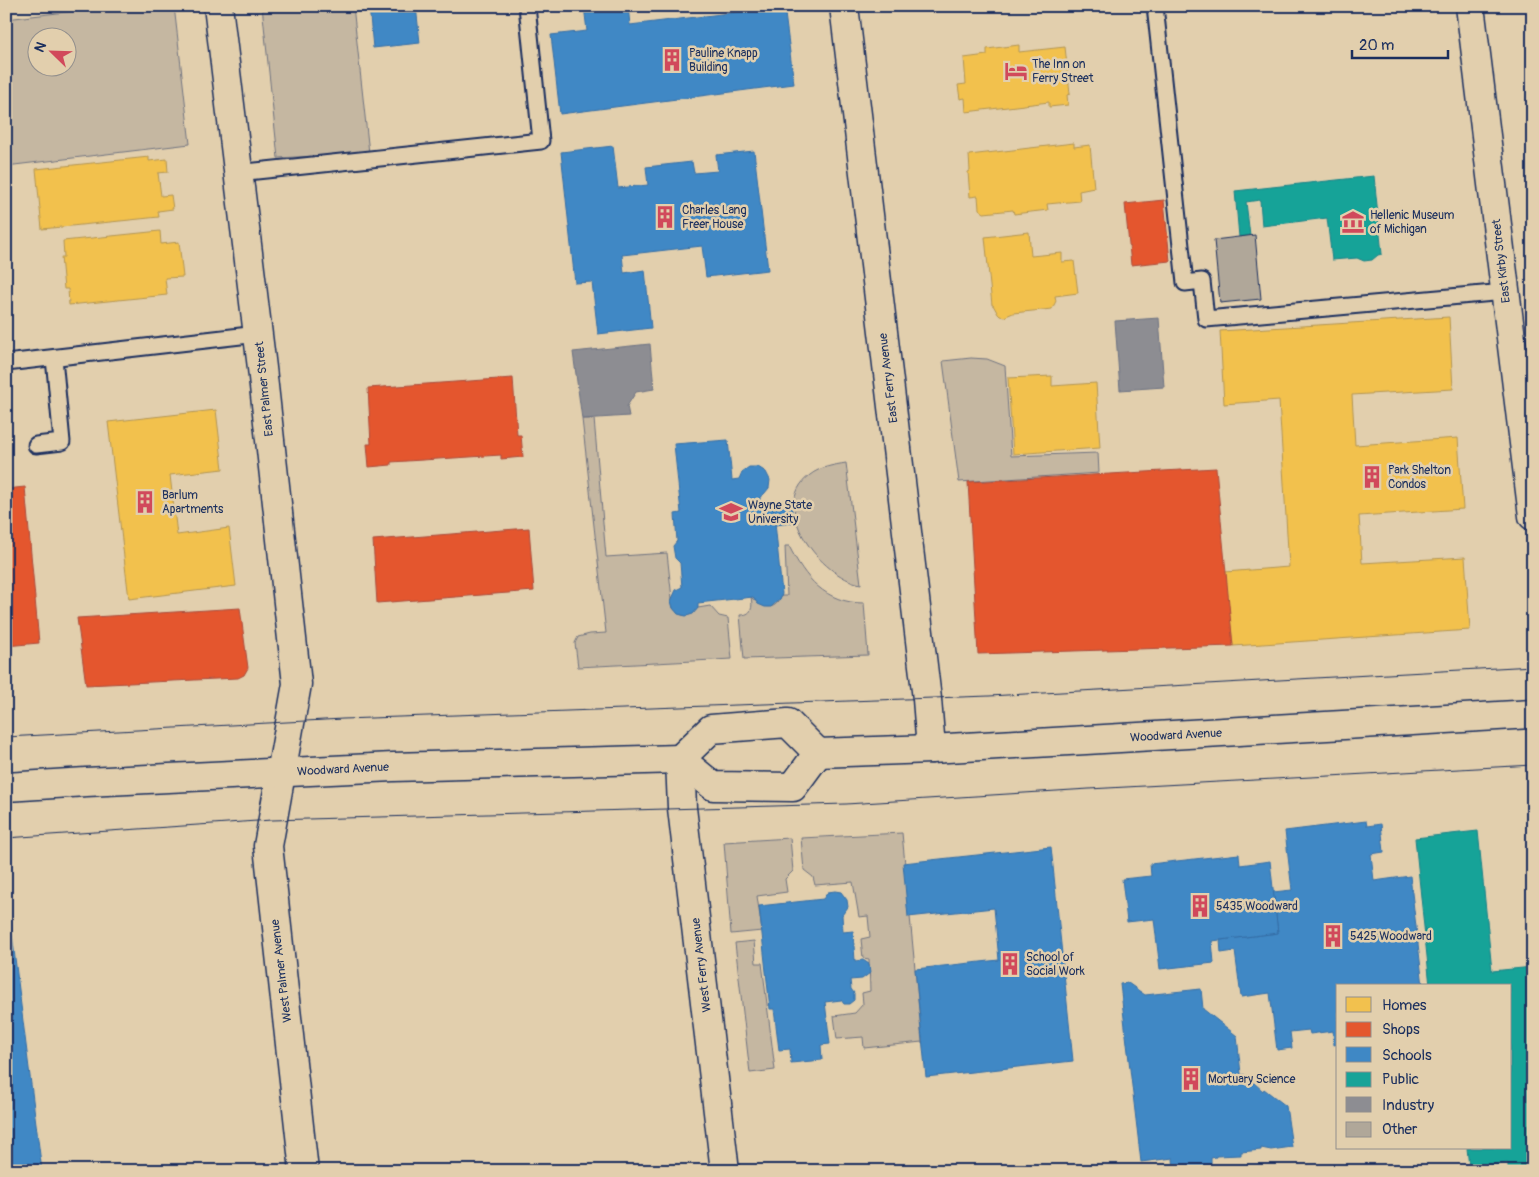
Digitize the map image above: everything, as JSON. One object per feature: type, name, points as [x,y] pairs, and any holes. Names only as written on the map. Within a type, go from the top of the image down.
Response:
[{"type":"street","name":"East Palmer Street","points":[[218,6],[258,334],[297,684],[281,772]]},
{"type":"street","name":"East Ferry Avenue","points":[[844,6],[926,691],[931,750]]},
{"type":"street","name":"East Kirby Street","points":[[1470,6],[1533,516]]},
{"type":"street","name":"Woodward Avenue","points":[[818,753],[931,750],[1533,714]]},
{"type":"street","points":[[788,723],[818,753],[793,787],[713,786],[680,759],[711,729],[788,723]]},
{"type":"street","name":"Woodward Avenue","points":[[6,787],[393,767],[680,759]]},
{"type":"street","name":"West Ferry Avenue","points":[[680,759],[682,808],[725,1171]]},
{"type":"street","name":"West Palmer Avenue","points":[[281,772],[268,846],[304,1171]]},
{"type":"lane","points":[[237,173],[541,141],[526,6]]},
{"type":"lane","points":[[1155,6],[1186,283],[1202,280],[1206,319],[1505,292]]},
{"type":"lane","points":[[6,363],[258,334]]},
{"type":"lane","points":[[36,445],[62,442],[54,358]]},
{"type":"shaded area","points":[[118,6],[174,6],[190,144],[6,166],[6,19]]},
{"type":"shaded area","points":[[262,6],[353,6],[369,153],[278,158]]},
{"type":"shaded area","points":[[971,358],[987,359],[1005,366],[1011,456],[1098,453],[1099,473],[959,482],[943,361]]},
{"type":"shaded area","points":[[582,419],[594,419],[606,557],[667,553],[673,608],[679,614],[686,616],[692,614],[698,608],[710,606],[719,616],[728,618],[732,659],[578,667],[575,643],[578,637],[606,633]]},
{"type":"shaded area","points":[[846,463],[861,584],[846,579],[830,569],[816,555],[804,539],[797,522],[794,505],[798,489],[810,475],[823,468]]},
{"type":"shaded area","points":[[785,546],[789,546],[809,578],[827,593],[838,599],[864,603],[868,655],[744,659],[740,615],[747,614],[751,610],[751,597],[763,606],[768,607],[775,605],[781,596],[787,596]]},
{"type":"shaded area","points":[[902,833],[922,1042],[864,1048],[863,1037],[837,1039],[834,1016],[855,1013],[863,1004],[862,993],[870,991],[869,959],[863,958],[861,939],[870,937],[868,916],[859,917],[853,882],[815,885],[813,877],[804,870],[801,838]]},
{"type":"shaded area","points":[[790,838],[793,871],[785,879],[787,892],[757,896],[762,931],[731,934],[724,842]]},
{"type":"shaded area","points":[[754,941],[756,963],[762,963],[775,1070],[750,1073],[735,943]]},
{"type":"building: Homes","points":[[956,6],[972,6],[968,10],[962,11]]},
{"type":"building: Homes","name":"The Inn on Ferry Street","points":[[1019,45],[1019,52],[1065,47],[1070,94],[1067,95],[1068,105],[1049,107],[1049,102],[966,112],[965,98],[960,99],[958,85],[966,84],[964,58],[987,55],[987,49]]},
{"type":"building: Homes","points":[[1074,143],[1074,147],[1090,145],[1094,188],[1079,191],[1080,201],[1047,204],[1048,210],[1014,214],[1013,210],[984,213],[979,209],[978,196],[970,197],[969,155]]},
{"type":"building: Homes","points":[[149,157],[149,161],[167,159],[168,172],[158,173],[161,196],[171,195],[173,209],[158,211],[159,217],[42,229],[36,169]]},
{"type":"building: Homes","points":[[160,231],[161,244],[179,242],[183,277],[165,278],[167,295],[69,305],[68,289],[64,289],[61,257],[64,257],[63,241]]},
{"type":"building: Homes","points":[[1029,232],[1031,256],[1062,253],[1062,262],[1074,261],[1078,293],[1055,296],[1056,301],[1052,309],[1013,313],[1004,317],[1000,316],[992,305],[985,237]]},
{"type":"building: Homes","name":"Park Shelton Condos","points":[[1449,317],[1453,389],[1352,395],[1355,445],[1458,438],[1463,509],[1359,516],[1362,563],[1465,557],[1470,630],[1233,646],[1225,572],[1289,567],[1279,400],[1224,404],[1220,331]]},
{"type":"building: Homes","points":[[1052,376],[1052,386],[1096,383],[1100,448],[1013,454],[1008,378]]},
{"type":"building: Homes","name":"Barlum Apartments","points":[[216,410],[223,469],[170,475],[177,535],[229,528],[236,586],[129,599],[108,422]]},
{"type":"building: Shops","points":[[1164,200],[1170,261],[1131,265],[1125,204]]},
{"type":"building: Shops","points":[[513,378],[517,435],[521,435],[523,457],[501,459],[501,455],[391,462],[391,465],[369,467],[367,444],[371,444],[368,388]]},
{"type":"building: Shops","points":[[1216,468],[1233,646],[978,654],[968,482]]},
{"type":"building: Shops","points":[[25,487],[39,643],[6,646],[6,489]]},
{"type":"building: Shops","points":[[529,528],[534,591],[377,603],[373,540]]},
{"type":"building: Shops","points":[[240,608],[248,668],[244,675],[238,678],[86,685],[77,618]]},
{"type":"building: Schools","points":[[369,6],[416,6],[420,43],[373,48]]},
{"type":"building: Schools","name":"Pauline Knapp Building","points":[[584,6],[628,6],[630,25],[746,11],[745,6],[784,6],[794,84],[560,114],[551,35],[587,31]]},
{"type":"building: Schools","name":"Charles Lang Freer House","points":[[613,146],[618,188],[648,185],[646,167],[692,162],[694,173],[718,171],[716,155],[754,151],[768,270],[706,277],[702,246],[622,255],[624,273],[645,270],[651,328],[598,334],[592,282],[575,283],[561,152]]},
{"type":"building: Schools","points":[[728,440],[732,480],[739,479],[742,472],[749,467],[758,467],[766,472],[770,480],[769,488],[760,497],[760,505],[773,502],[782,594],[780,599],[771,607],[758,604],[753,597],[698,603],[698,608],[693,614],[686,616],[678,614],[673,608],[671,601],[676,590],[682,587],[680,563],[675,558],[673,546],[677,541],[675,514],[681,513],[674,444]]},
{"type":"building: Schools","points":[[791,500],[793,523],[775,525],[773,502]]},
{"type":"building: Schools","name":"5425 Woodward","points":[[1366,821],[1367,826],[1381,824],[1384,852],[1371,854],[1374,881],[1410,876],[1423,984],[1336,984],[1336,1044],[1334,1045],[1333,1031],[1310,1034],[1309,1030],[1290,1032],[1292,1048],[1277,1050],[1270,993],[1241,997],[1235,951],[1221,953],[1220,940],[1278,933],[1273,892],[1292,890],[1285,831]]},
{"type":"building: Schools","name":"School of Social Work","points":[[1051,847],[1073,1061],[926,1077],[915,969],[999,960],[994,908],[908,917],[903,863]]},
{"type":"building: Schools","name":"5435 Woodward","points":[[1239,854],[1240,865],[1270,861],[1278,933],[1212,941],[1214,963],[1160,969],[1154,919],[1127,922],[1122,879],[1151,876],[1150,864]]},
{"type":"building: Schools","points":[[6,887],[42,1171],[6,1171]]},
{"type":"building: Schools","points":[[828,892],[841,892],[847,900],[848,907],[842,915],[843,932],[853,931],[855,961],[863,960],[869,964],[870,973],[862,979],[850,980],[854,1000],[849,1004],[844,1004],[841,1000],[825,1002],[830,1044],[821,1045],[822,1060],[791,1063],[790,1049],[779,1050],[774,1009],[770,1009],[759,906],[823,899]]},
{"type":"building: Schools","name":"Mortuary Science","points":[[1128,983],[1145,995],[1201,989],[1203,1009],[1237,1036],[1241,1074],[1245,1075],[1263,1091],[1264,1089],[1286,1106],[1292,1147],[1271,1150],[1261,1148],[1261,1150],[1241,1152],[1241,1155],[1216,1156],[1211,1158],[1211,1171],[1174,1171],[1173,1158],[1141,1162],[1120,984]]},
{"type":"building: Public","name":"Hellenic Museum of Michigan","points":[[1374,176],[1382,254],[1372,260],[1364,261],[1357,258],[1332,260],[1327,218],[1262,226],[1260,200],[1246,202],[1250,236],[1239,237],[1235,191]]},
{"type":"building: Public","points":[[1478,831],[1492,971],[1533,967],[1533,1171],[1508,1171],[1508,1163],[1469,1167],[1467,1150],[1512,1150],[1512,984],[1430,984],[1415,838]]},
{"type":"building: Industry","points":[[1159,318],[1164,387],[1120,390],[1115,321]]},
{"type":"building: Industry","points":[[650,344],[654,389],[636,392],[627,406],[629,416],[582,419],[573,352]]},
{"type":"building: Other","points":[[1255,235],[1261,299],[1220,303],[1214,240]]},
{"type":"tram line","points":[[6,737],[343,719],[989,696],[1533,666]]},
{"type":"tram line","points":[[6,838],[272,820],[846,804],[1533,765]]},
{"type":"place","name":"Pauline Knapp Building","points":[[672,60]]},
{"type":"place","name":"The Inn on Ferry Street","points":[[1016,71]]},
{"type":"place","name":"Charles Lang Freer House","points":[[665,217]]},
{"type":"place","name":"Hellenic Museum of Michigan","points":[[1353,222]]},
{"type":"place","name":"Park Shelton Condos","points":[[1372,477]]},
{"type":"place","name":"Barlum Apartments","points":[[145,502]]},
{"type":"place","name":"Wayne State University","points":[[731,512]]},
{"type":"place","name":"5435 Woodward","points":[[1200,906]]},
{"type":"place","name":"5425 Woodward","points":[[1333,936]]},
{"type":"place","name":"School of Social Work","points":[[1010,964]]},
{"type":"place","name":"Mortuary Science","points":[[1191,1079]]}]
